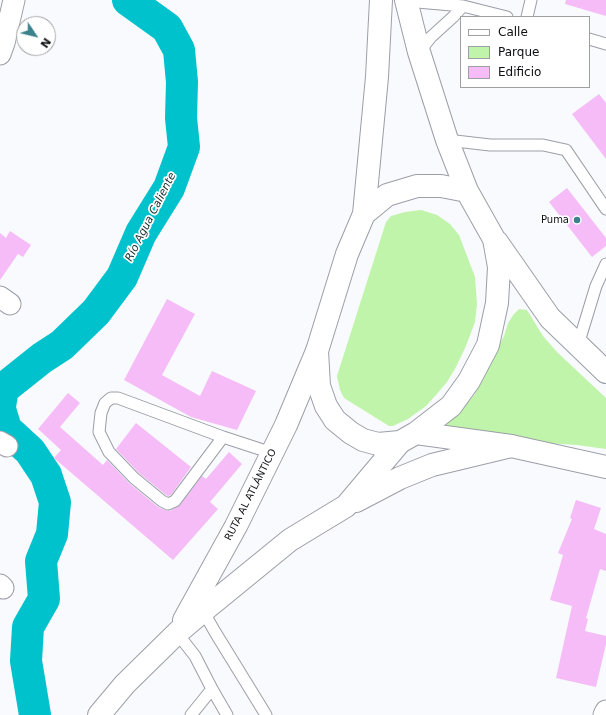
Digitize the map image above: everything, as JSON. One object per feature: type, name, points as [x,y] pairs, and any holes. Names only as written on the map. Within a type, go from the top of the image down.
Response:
[{"type":"main road","points":[[381,0],[377,77],[364,214],[347,254],[317,352],[319,386],[326,406],[335,420],[351,433],[363,440],[378,444],[408,438],[512,446],[606,467]]},
{"type":"main road","points":[[406,0],[419,52],[446,140],[467,191],[494,239],[550,318],[606,372]]},
{"type":"main road","points":[[364,214],[387,195],[417,186],[441,186],[467,191]]},
{"type":"main road","name":"RUTA AL ATLÁNTICO","points":[[99,715],[125,684],[203,611],[290,540],[346,506],[408,438],[451,406],[469,381],[488,345],[497,303],[498,267],[494,239]]},
{"type":"main road","name":"RUTA AL ATLÁNTICO","points":[[177,634],[236,526],[286,425],[317,352]]},
{"type":"main road","points":[[346,506],[400,478],[432,465],[512,446]]},
{"type":"street","points":[[0,54],[14,0]]},
{"type":"street","points":[[604,715],[606,711]]},
{"type":"lane","points":[[406,0],[462,3],[504,16]]},
{"type":"lane","points":[[527,16],[532,0]]},
{"type":"lane","points":[[419,52],[431,37],[453,17],[462,3]]},
{"type":"lane","points":[[590,39],[606,44]]},
{"type":"lane","points":[[446,140],[490,145],[543,145],[566,150],[606,209]]},
{"type":"lane","points":[[578,345],[596,286],[606,264]]},
{"type":"lane","points":[[224,437],[175,501],[168,504],[162,501],[134,478],[109,452],[99,432],[101,413],[105,403],[111,398],[118,398],[272,453]]},
{"type":"lane","points":[[203,611],[266,715]]},
{"type":"lane","points":[[177,634],[195,656],[227,715]]},
{"type":"lane","points":[[191,715],[212,689]]},
{"type":"green space","points":[[421,210],[437,215],[450,224],[459,235],[475,277],[477,304],[475,322],[466,346],[447,382],[426,406],[408,419],[393,426],[389,426],[344,398],[340,390],[337,376],[386,222],[391,216]]},
{"type":"green space","points":[[519,309],[527,310],[543,336],[557,352],[606,398],[606,449],[577,445],[429,436],[463,408],[475,394],[504,336],[508,323]]},
{"type":"building","points":[[566,0],[606,0],[606,16],[565,4]]},
{"type":"building","points":[[599,94],[606,103],[606,159],[572,114]]},
{"type":"building","name":"Puma","points":[[567,188],[606,238],[606,246],[592,257],[549,202]]},
{"type":"building","points":[[10,231],[31,245],[23,257],[18,254],[0,280],[0,233],[6,238]]},
{"type":"building","points":[[167,299],[195,314],[162,375],[200,396],[212,371],[256,391],[237,430],[191,417],[124,380]]},
{"type":"building","points":[[68,393],[80,403],[60,427],[103,465],[107,460],[129,483],[158,507],[165,510],[170,511],[180,505],[202,476],[206,479],[229,452],[242,464],[210,502],[218,509],[173,560],[54,458],[61,450],[38,429]]},
{"type":"building","points":[[136,423],[191,467],[171,495],[166,495],[139,473],[116,449]]},
{"type":"building","points":[[576,500],[601,508],[594,529],[606,534],[606,571],[600,569],[586,618],[588,619],[585,631],[606,636],[606,644],[596,687],[556,678],[572,606],[550,600],[563,555],[558,553],[572,519],[570,518]]},
{"type":"waterway","name":"Río Agua Caliente","points":[[0,406],[3,389],[42,358],[62,345],[96,312],[122,277],[141,233],[169,188],[184,147],[181,118],[182,82],[179,50],[167,28],[128,0]]},
{"type":"waterway","name":"Río Agua Caliente","points":[[0,409],[6,429],[30,451],[46,475],[55,502],[52,534],[41,561],[44,599],[28,627],[26,661],[35,715]]},
{"type":"place","name":"Puma","points":[[577,220]]}]
